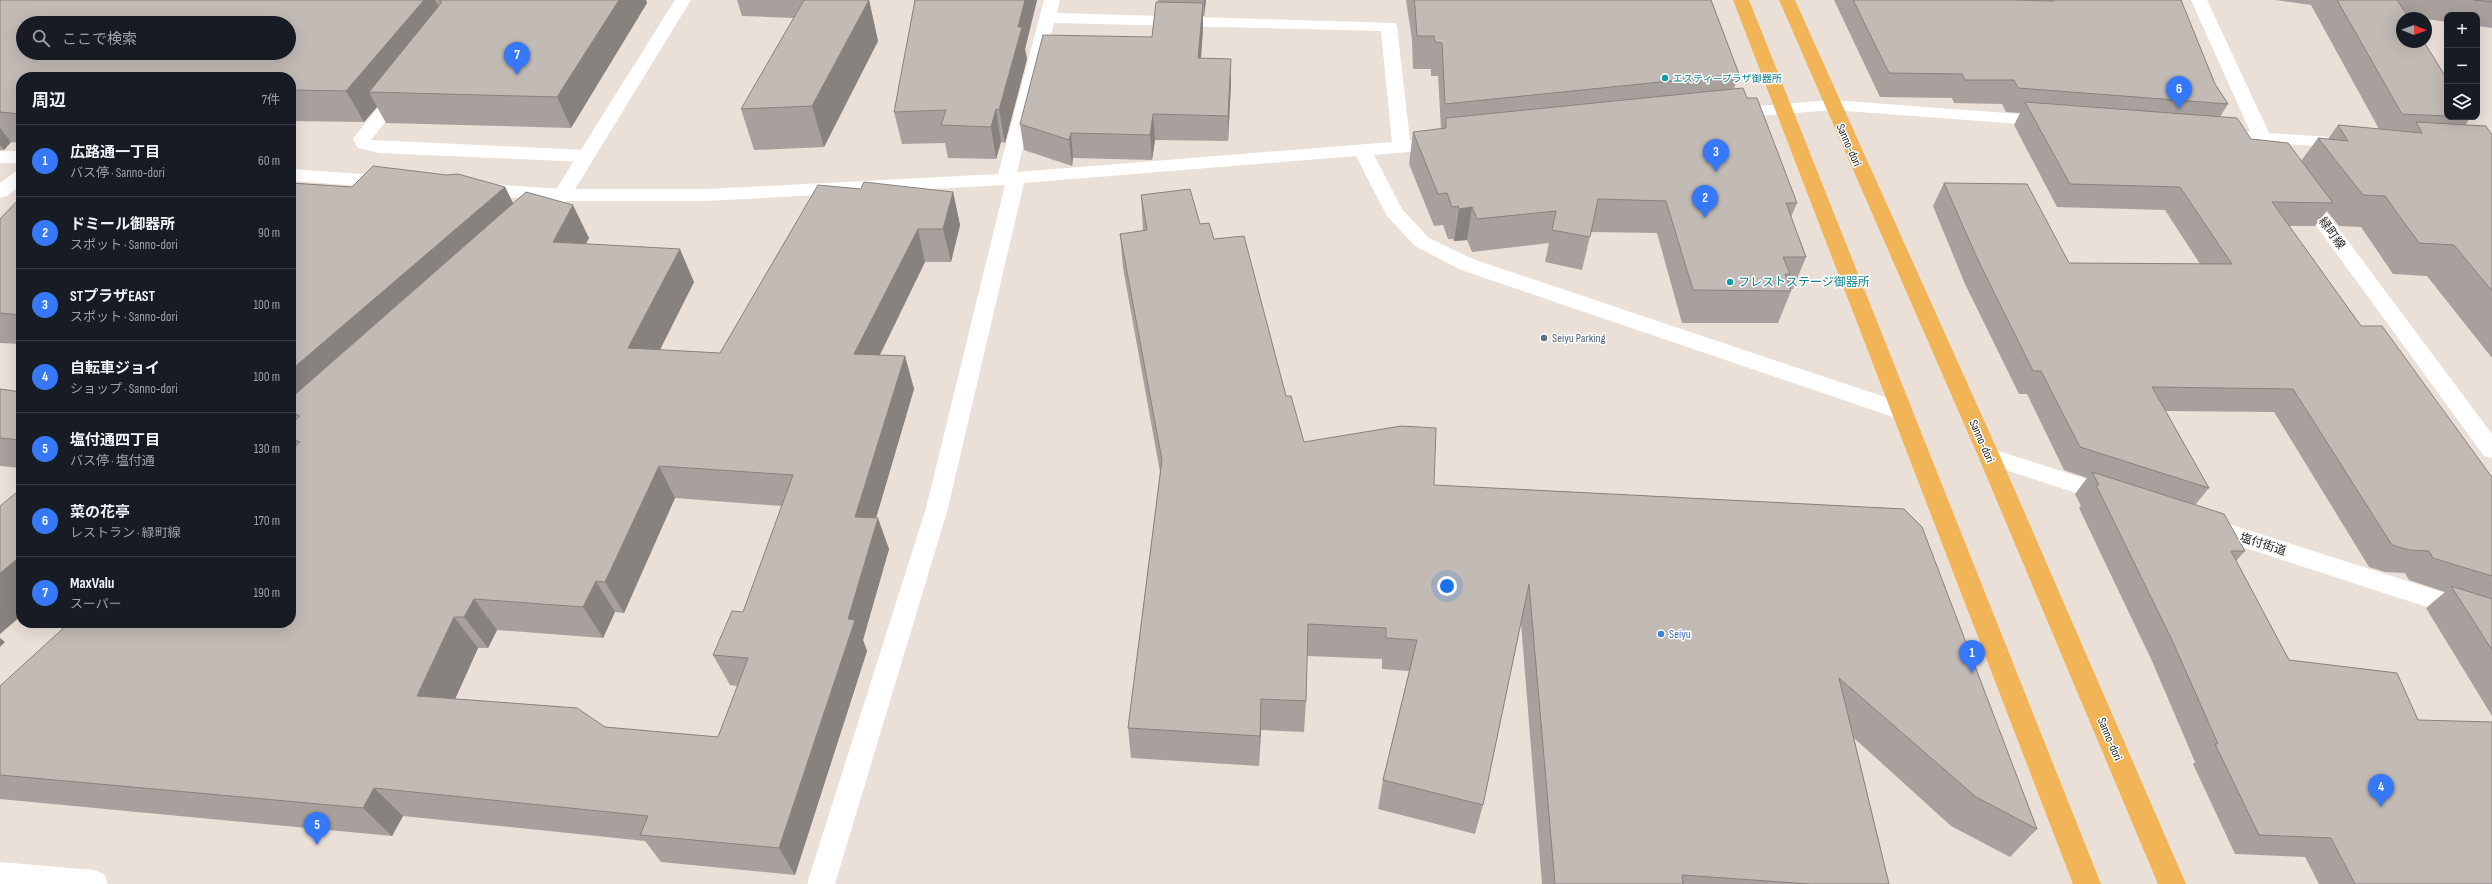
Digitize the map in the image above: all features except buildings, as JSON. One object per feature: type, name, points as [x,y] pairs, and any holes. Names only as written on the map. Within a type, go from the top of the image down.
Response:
[{"type":"main road","points":[[1741,0],[2087,884]]},
{"type":"main road","name":"Sanno-dori","points":[[1787,0],[1832,105],[1989,456],[2172,884]]},
{"type":"street","points":[[521,232],[562,195],[683,0]]},
{"type":"street","points":[[821,884],[937,508],[1052,0]]},
{"type":"street","name":"緑町線","points":[[2199,0],[2262,138],[2492,450]]},
{"type":"street","points":[[1048,18],[1389,26],[1402,148]]},
{"type":"street","points":[[409,80],[362,139],[364,144],[380,147],[586,156]]},
{"type":"street","points":[[1711,116],[1782,108],[1832,105],[2064,123]]},
{"type":"street","points":[[2206,134],[2365,144]]},
{"type":"street","points":[[458,187],[562,195],[707,195],[1011,178],[1363,152],[1457,143]]},
{"type":"street","points":[[1363,152],[1399,217],[1422,242],[1461,261],[1901,410]]},
{"type":"street","points":[[0,157],[16,157]]},
{"type":"street","points":[[296,175],[411,184]]},
{"type":"street","points":[[0,192],[16,180]]},
{"type":"street","points":[[1989,456],[2131,502]]},
{"type":"street","name":"塩付街道","points":[[2183,519],[2492,618]]},
{"type":"street","points":[[0,875],[94,884]]},
{"type":"place","name":"MaxValu","points":[[517,75]]},
{"type":"place","name":"エスティープラザ御器所","points":[[1665,78]]},
{"type":"place","name":"菜の花亭","points":[[2179,109]]},
{"type":"place","name":"STプラザEAST","points":[[1716,172]]},
{"type":"place","name":"ドミール御器所","points":[[1705,218]]},
{"type":"place","name":"フレストステージ御器所","points":[[1730,282]]},
{"type":"place","name":"Seiyu Parking","points":[[1544,338]]},
{"type":"place","name":"Seiyu","points":[[1661,634]]},
{"type":"place","name":"広路通一丁目","points":[[1972,673]]},
{"type":"place","name":"自転車ジョイ","points":[[2381,807]]},
{"type":"place","name":"塩付通四丁目","points":[[317,845]]}]
